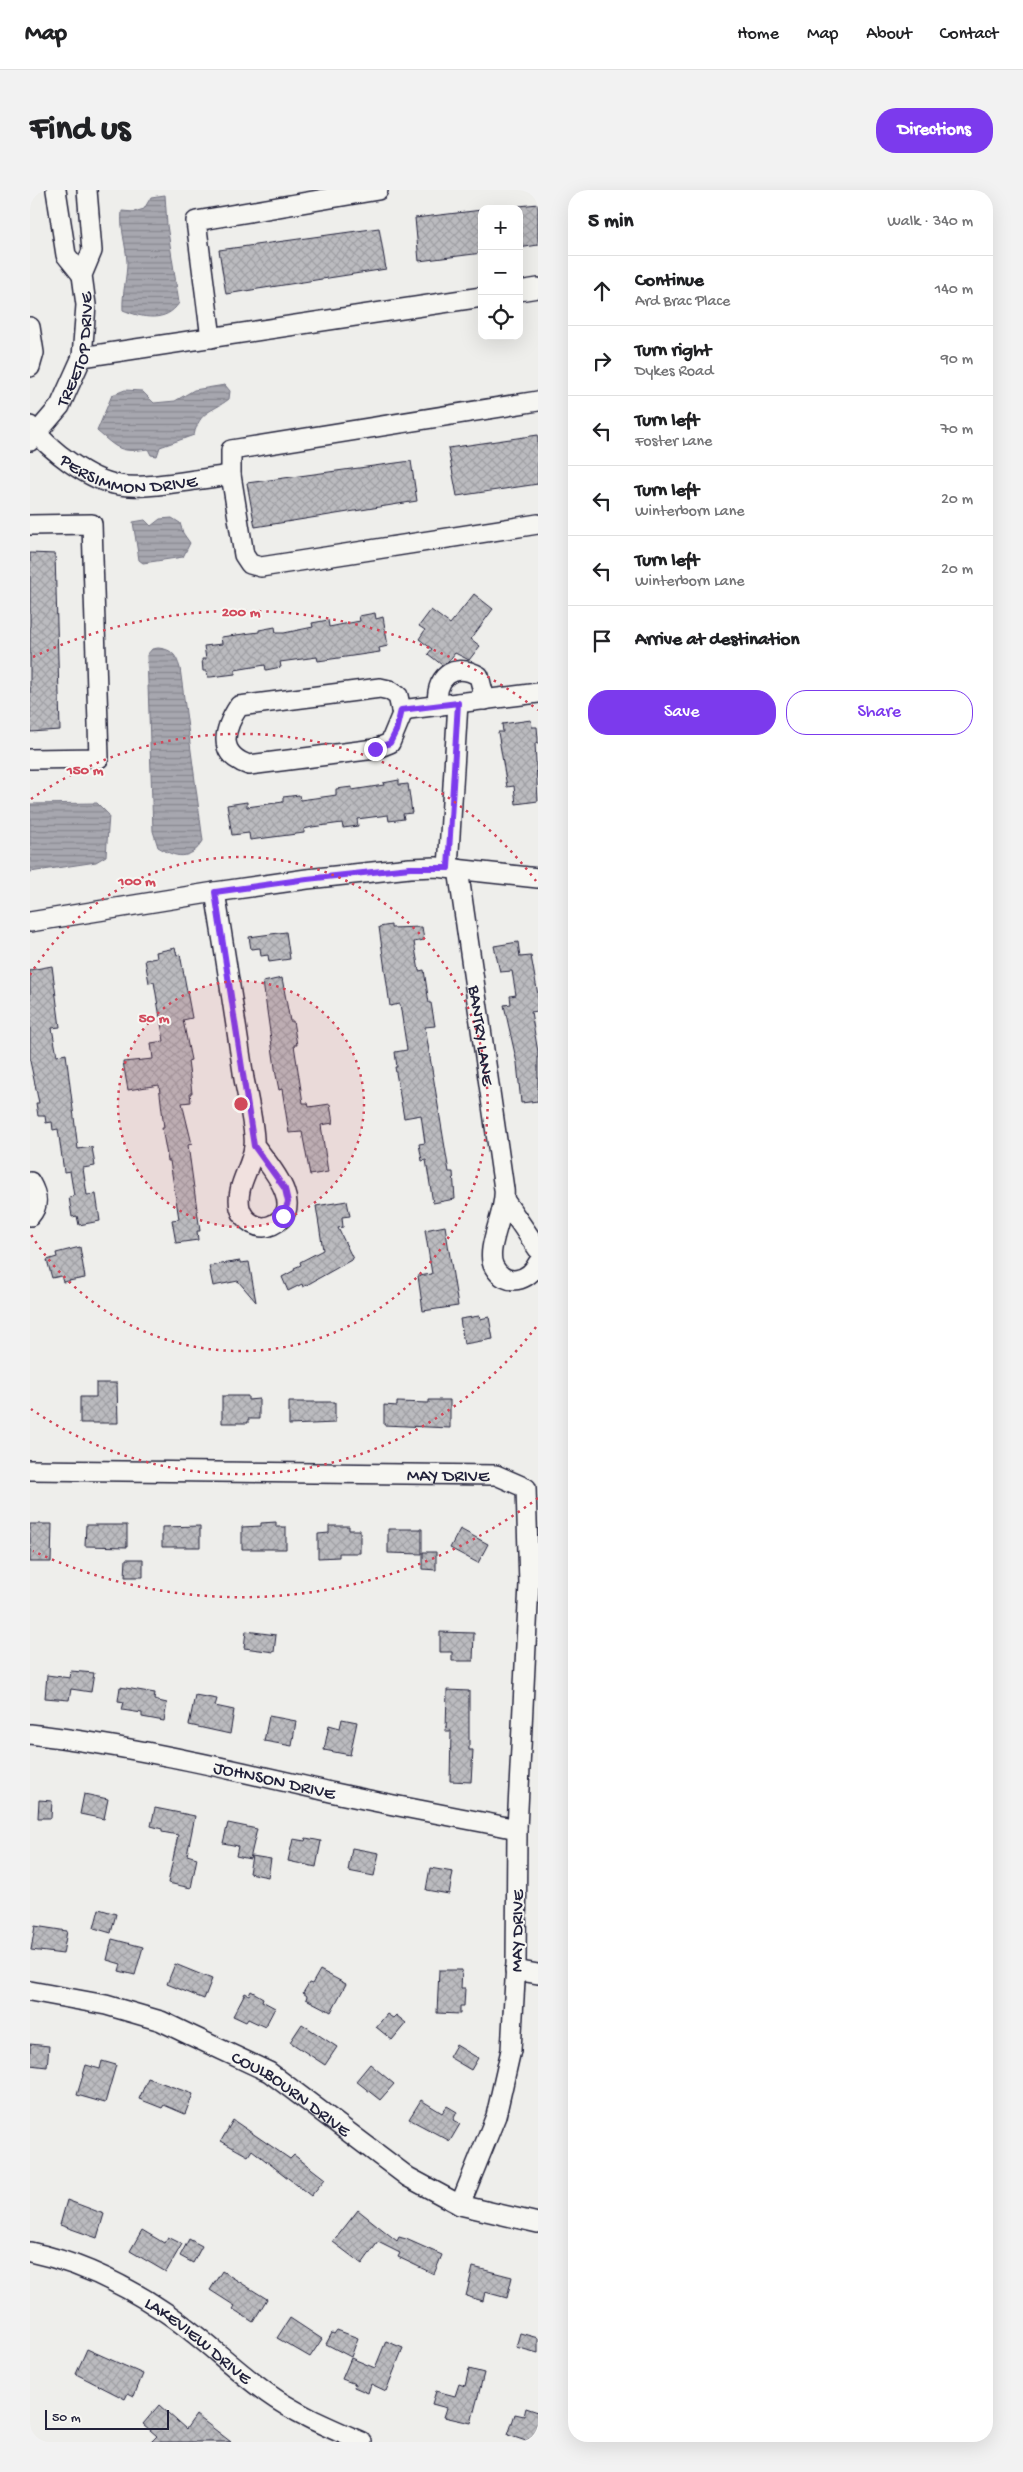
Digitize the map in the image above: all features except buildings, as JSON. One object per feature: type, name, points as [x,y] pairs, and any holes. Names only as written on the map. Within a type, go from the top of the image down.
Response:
[{"type":"street","name":"TREETOP DRIVE","points":[[56,190],[66,256],[82,275]]},
{"type":"street","name":"TREETOP DRIVE","points":[[32,434],[60,406],[82,357],[86,305],[82,275],[92,251],[87,190]]},
{"type":"street","points":[[210,338],[196,221],[378,190]]},
{"type":"street","points":[[523,290],[538,288]]},
{"type":"street","points":[[82,357],[478,298]]},
{"type":"street","points":[[30,327],[34,352],[30,367]]},
{"type":"street","points":[[538,401],[231,450],[231,475],[244,555],[250,564],[261,567],[538,524]]},
{"type":"street","name":"PERSIMMON DRIVE","points":[[32,434],[55,452],[103,481],[120,486],[137,486],[231,475]]},
{"type":"street","points":[[30,525],[92,524],[98,758],[30,759]]},
{"type":"street","points":[[438,706],[438,687],[441,680],[455,672],[472,672],[479,676],[485,700]]},
{"type":"street","points":[[380,688],[389,690],[398,696],[401,710],[396,731],[390,743],[375,749],[249,765],[238,761],[230,753],[226,741],[228,724],[239,706],[380,688]]},
{"type":"street","points":[[401,710],[538,693]]},
{"type":"street","name":"BANTRY LANE","points":[[458,703],[453,869],[505,1201],[491,1256],[494,1266],[501,1275],[514,1280],[525,1278],[533,1272],[538,1263]]},
{"type":"street","points":[[30,922],[215,892],[436,866],[538,878]]},
{"type":"street","points":[[215,892],[254,1146]]},
{"type":"street","points":[[30,1182],[36,1196],[36,1210],[30,1216]]},
{"type":"street","name":"BANTRY LANE","points":[[505,1201],[533,1238],[538,1249]]},
{"type":"street","name":"MAY DRIVE","points":[[30,1470],[496,1475],[526,1488],[529,1584],[517,1829],[515,1970],[511,2050],[496,2116],[460,2205]]},
{"type":"street","name":"JOHNSON DRIVE","points":[[30,1734],[83,1740],[191,1760],[337,1793],[517,1829]]},
{"type":"street","points":[[515,1970],[538,1974]]},
{"type":"street","name":"COULBOURN DRIVE","points":[[30,1991],[106,2005],[161,2021],[268,2072],[408,2177],[460,2205],[538,2223]]},
{"type":"street","name":"LAKEVIEW DRIVE","points":[[30,2252],[61,2258],[137,2295],[166,2312],[268,2394],[308,2418],[362,2442]]},
{"type":"shaded area","points":[[165,195],[167,225],[179,303],[167,314],[146,317],[123,310],[127,262],[122,211],[134,212],[144,209],[151,197]]},
{"type":"shaded area","points":[[225,385],[230,391],[229,399],[203,416],[196,427],[194,435],[160,447],[157,456],[151,455],[148,449],[125,450],[115,446],[97,431],[112,395],[125,390],[142,391],[154,403],[175,401],[194,390]]},
{"type":"shaded area","points":[[172,518],[180,523],[183,533],[190,543],[183,557],[143,563],[139,560],[133,522],[145,520],[151,526],[160,519]]},
{"type":"shaded area","points":[[158,648],[170,651],[180,668],[203,841],[193,852],[182,856],[171,854],[158,847],[153,831],[147,655],[152,649]]},
{"type":"shaded area","points":[[97,803],[109,815],[106,856],[96,862],[30,872],[30,804]]},
{"type":"route","points":[[283,1216],[288,1202],[285,1189],[254,1146],[215,892],[307,879],[410,868],[436,866],[448,868],[458,703],[401,710],[402,714],[390,743],[375,749]]}]
